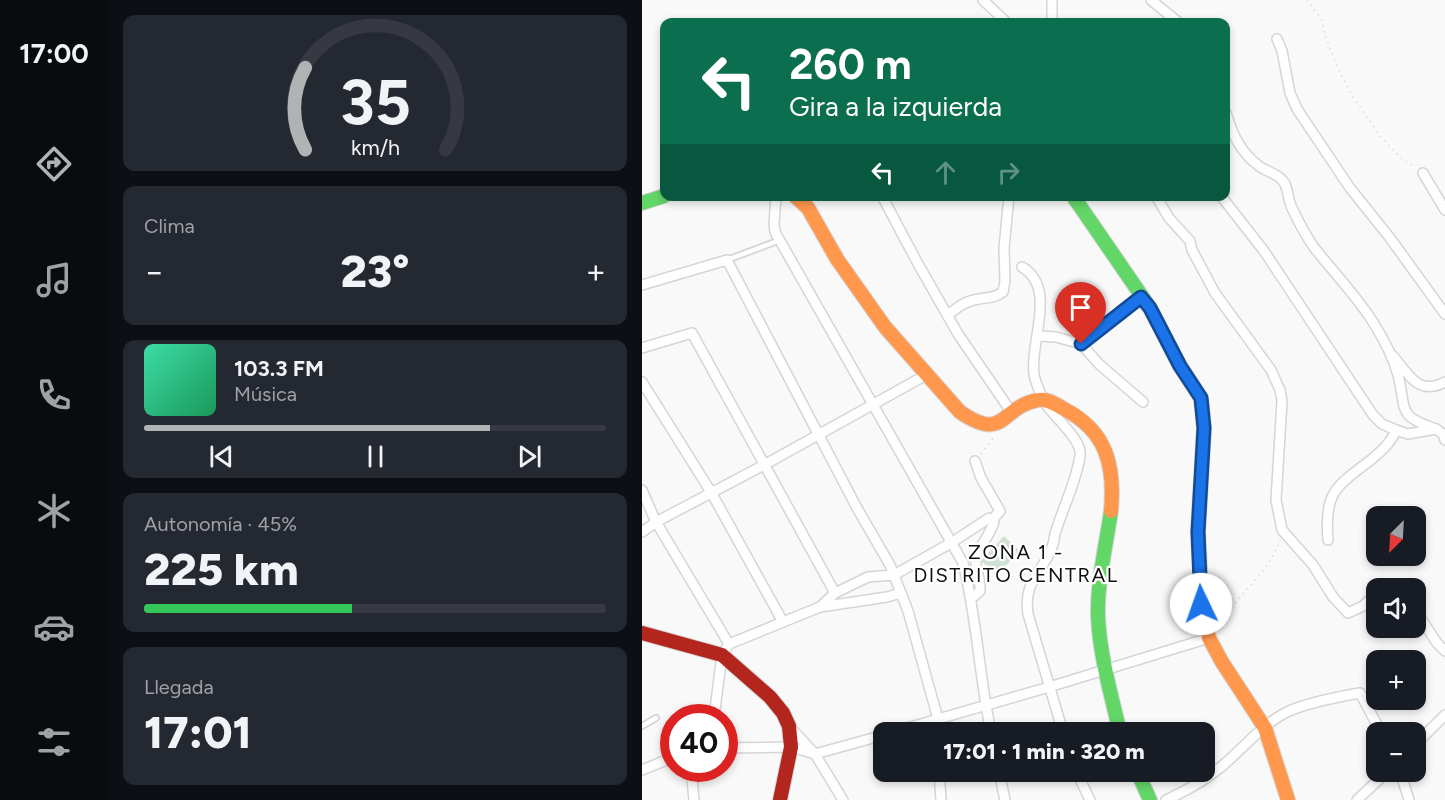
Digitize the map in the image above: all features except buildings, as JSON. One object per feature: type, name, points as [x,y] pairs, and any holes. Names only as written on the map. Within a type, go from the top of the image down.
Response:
[{"type":"street","points":[[982,0],[1002,18]]},
{"type":"street","points":[[1052,0],[1052,18]]},
{"type":"street","points":[[1151,0],[1173,18]]},
{"type":"street","points":[[1277,39],[1282,51],[1290,93],[1297,109],[1350,188],[1390,238],[1445,314]]},
{"type":"street","points":[[1230,124],[1238,145],[1261,168],[1276,174],[1285,183],[1290,204],[1312,244],[1349,288],[1373,322],[1398,375],[1401,401],[1406,412],[1413,420],[1443,434],[1445,440]]},
{"type":"street","points":[[1423,173],[1445,210]]},
{"type":"street","points":[[642,202],[660,197]]},
{"type":"street","points":[[776,201],[774,224],[780,240],[963,563],[971,599],[989,722]]},
{"type":"street","points":[[800,201],[808,208],[832,251],[885,327],[960,412],[975,423],[987,427],[997,425],[1035,400],[1043,400],[1074,414],[1094,428],[1105,449],[1111,471],[1114,498],[1098,596],[1098,617],[1105,670],[1118,722]]},
{"type":"street","points":[[885,201],[916,262],[981,368],[1012,413]]},
{"type":"street","points":[[949,315],[962,304],[978,299],[994,298],[1002,292],[1005,281],[1004,248],[1009,201]]},
{"type":"street","points":[[1075,201],[1150,308],[1180,366],[1201,398],[1204,428],[1198,532],[1201,604],[1209,638],[1265,728],[1288,800]]},
{"type":"street","points":[[1159,201],[1169,218],[1190,241],[1192,250],[1215,293],[1271,370],[1280,390],[1282,401],[1276,500],[1282,530],[1313,565],[1341,608],[1348,613],[1366,603]]},
{"type":"street","points":[[1225,201],[1264,251],[1372,415],[1382,424],[1408,434],[1436,429]]},
{"type":"street","points":[[642,285],[727,260],[894,575],[908,611],[938,719]]},
{"type":"street","points":[[1022,267],[1030,271],[1038,287],[1040,311],[1033,358],[1034,375],[1043,400],[1074,438],[1081,452],[1071,495],[1055,533],[1052,548],[1030,585],[1026,600],[1060,722]]},
{"type":"street","points":[[1081,344],[1141,297]]},
{"type":"street","points":[[642,348],[692,333],[835,593]]},
{"type":"street","points":[[1038,336],[1056,337],[1081,344],[1143,402]]},
{"type":"street","points":[[1389,352],[1419,386],[1428,388],[1445,381]]},
{"type":"street","points":[[642,532],[656,522],[926,375]]},
{"type":"street","points":[[642,382],[711,492],[783,622]]},
{"type":"street","points":[[1328,540],[1326,517],[1330,499],[1336,487],[1385,449],[1395,430]]},
{"type":"street","points":[[975,461],[981,478],[1000,511],[992,520]]},
{"type":"street","points":[[642,490],[656,522],[726,650],[770,697],[783,713],[789,726],[792,747],[780,800]]},
{"type":"street","points":[[820,607],[835,593],[868,577],[894,575],[951,543],[983,520],[989,518],[992,520]]},
{"type":"street","points":[[971,599],[980,591],[981,580],[976,568],[976,556],[992,531],[994,521],[992,520]]},
{"type":"street","points":[[642,633],[726,650],[820,607],[901,593]]},
{"type":"street","points":[[1426,626],[1445,651]]},
{"type":"street","points":[[928,722],[1209,638]]},
{"type":"street","points":[[716,704],[726,650]]},
{"type":"street","points":[[1166,800],[1189,790],[1220,768],[1265,728],[1287,712],[1360,693],[1376,722]]},
{"type":"street","points":[[1426,734],[1445,715]]},
{"type":"street","points":[[789,726],[815,754],[843,800]]},
{"type":"street","points":[[738,748],[792,747],[815,754],[873,738]]},
{"type":"street","points":[[642,770],[660,763]]},
{"type":"street","points":[[692,782],[694,800]]},
{"type":"street","points":[[940,782],[941,800]]},
{"type":"street","points":[[1001,782],[1005,800]]},
{"type":"street","points":[[1081,782],[1090,800]]},
{"type":"street","points":[[1142,782],[1150,800]]},
{"type":"street","points":[[1357,800],[1376,782]]},
{"type":"street","points":[[1403,782],[1409,800]]},
{"type":"lane","points":[[727,260],[780,240]]},
{"type":"lane","points":[[642,726],[656,718]]},
{"type":"path","points":[[1307,0],[1322,20],[1324,33],[1340,73],[1372,126],[1402,159],[1423,173]]},
{"type":"path","points":[[975,461],[985,451],[998,431],[997,425]]},
{"type":"path","points":[[1209,638],[1222,624],[1230,609],[1263,573],[1276,551],[1282,530]]},
{"type":"green space","points":[[1004,536],[1020,551],[997,575],[981,561]]},
{"type":"traffic: fast","points":[[642,203],[660,197]]},
{"type":"traffic: fast","points":[[1076,201],[1150,308],[1180,366],[1201,398],[1204,428],[1198,532],[1200,570]]},
{"type":"traffic: fast","points":[[1111,511],[1100,577],[1098,617],[1103,661],[1118,722]]},
{"type":"traffic: fast","points":[[1142,782],[1150,800]]},
{"type":"traffic: slow","points":[[800,201],[808,208],[837,259],[885,327],[960,412],[975,421],[995,424],[1026,404],[1045,400],[1079,418],[1090,428],[1099,439],[1109,465],[1111,511]]},
{"type":"traffic: slow","points":[[1200,570],[1201,604],[1209,638],[1265,728],[1288,800]]},
{"type":"traffic: jam","points":[[642,633],[722,655],[770,697],[783,713],[789,726],[791,747],[780,800]]},
{"type":"district","name":"ZONA 1 - DISTRITO CENTRAL","points":[[1016,564]]},
{"type":"route","points":[[1081,344],[1141,297],[1150,308],[1180,366],[1201,398],[1204,428],[1198,532],[1201,604]]}]
